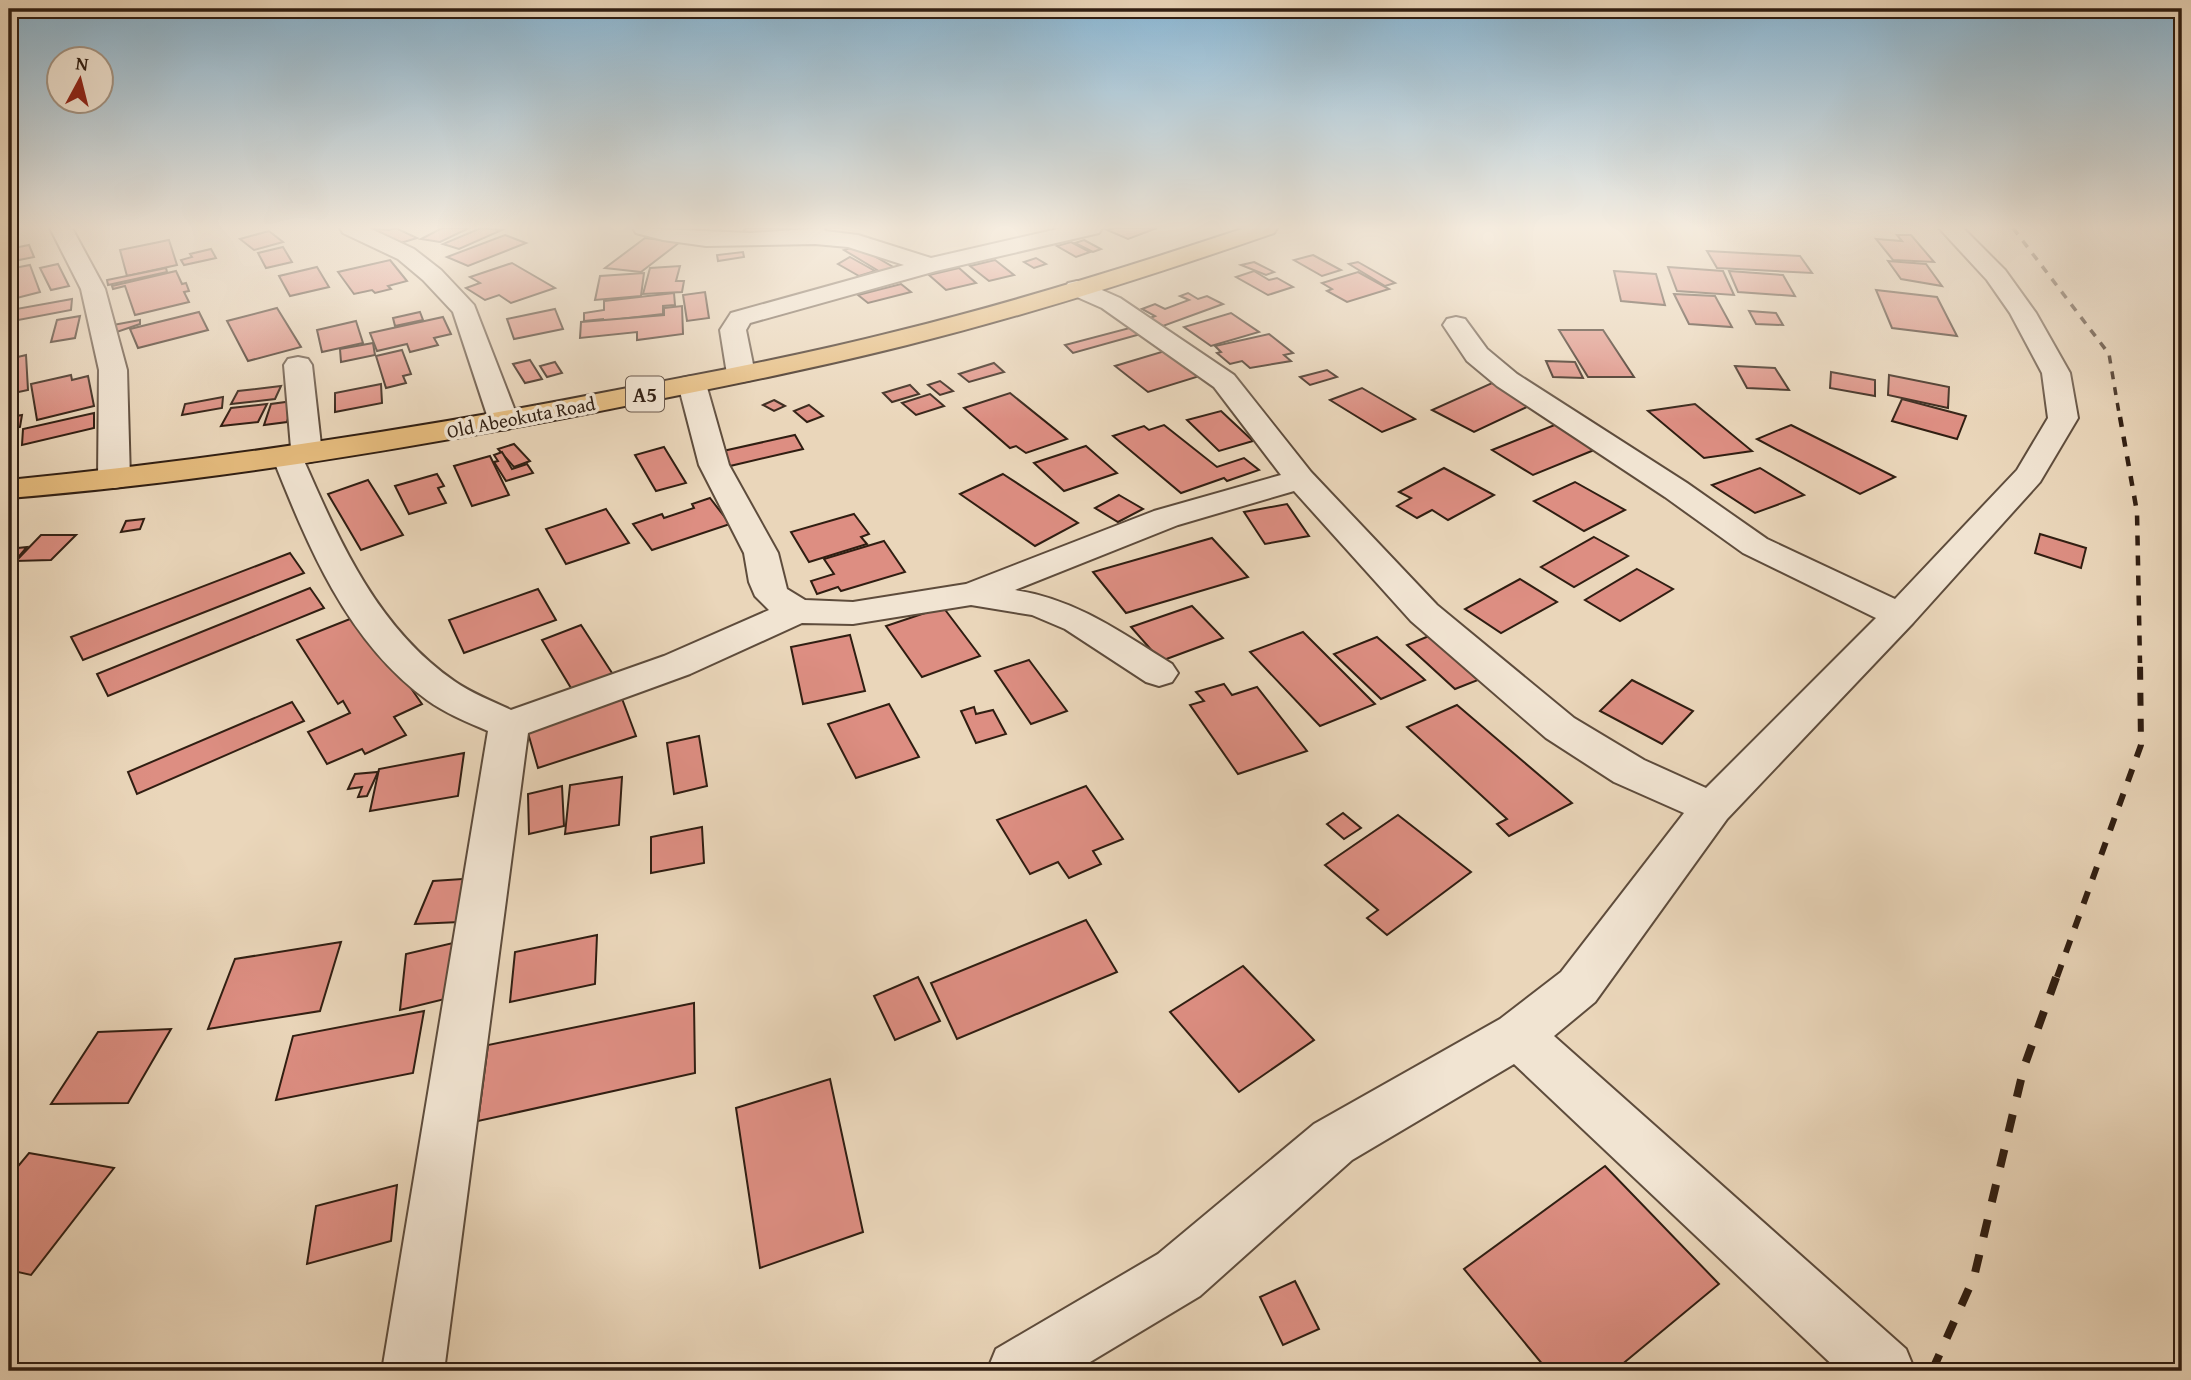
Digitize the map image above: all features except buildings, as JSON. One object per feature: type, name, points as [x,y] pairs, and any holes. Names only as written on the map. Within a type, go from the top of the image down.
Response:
[{"type":"highway","name":"Old Abeokuta Road","points":[[9,489],[114,479],[297,455],[504,422],[902,338],[1062,292]]},
{"type":"street","points":[[94,292],[113,370],[114,479]]},
{"type":"street","points":[[448,292],[465,310],[504,422]]},
{"type":"street","points":[[741,374],[733,330],[740,318],[832,292]]},
{"type":"street","points":[[1087,292],[1111,303],[1224,382],[1300,479],[1424,613],[1560,729],[1629,771],[1712,808]]},
{"type":"street","points":[[1018,1371],[1179,1275],[1333,1142],[1518,1035],[1578,987],[1712,808],[1900,615],[2029,475],[2063,418],[2056,373],[2023,313],[2008,292]]},
{"type":"street","points":[[1456,325],[1477,355],[1507,380],[1676,490],[1755,546],[1900,615]]},
{"type":"street","points":[[298,365],[297,455],[318,531],[360,608],[402,660],[442,692],[509,725],[677,665],[797,611],[853,613],[971,594],[1166,518],[1300,479]]},
{"type":"street","points":[[692,384],[714,465],[761,553],[766,582],[773,596],[797,611]]},
{"type":"street","points":[[971,594],[1040,605],[1065,615],[1159,673]]},
{"type":"street","points":[[413,1371],[509,725]]},
{"type":"street","points":[[1518,1035],[1884,1371]]},
{"type":"railway","points":[[2062,292],[2109,354],[2120,419]]},
{"type":"railway","points":[[2120,417],[2137,512],[2140,663]]},
{"type":"railway","points":[[2057,977],[2141,745],[2140,661]]},
{"type":"railway","points":[[1932,1371],[1974,1277],[2024,1067],[2057,975]]}]
